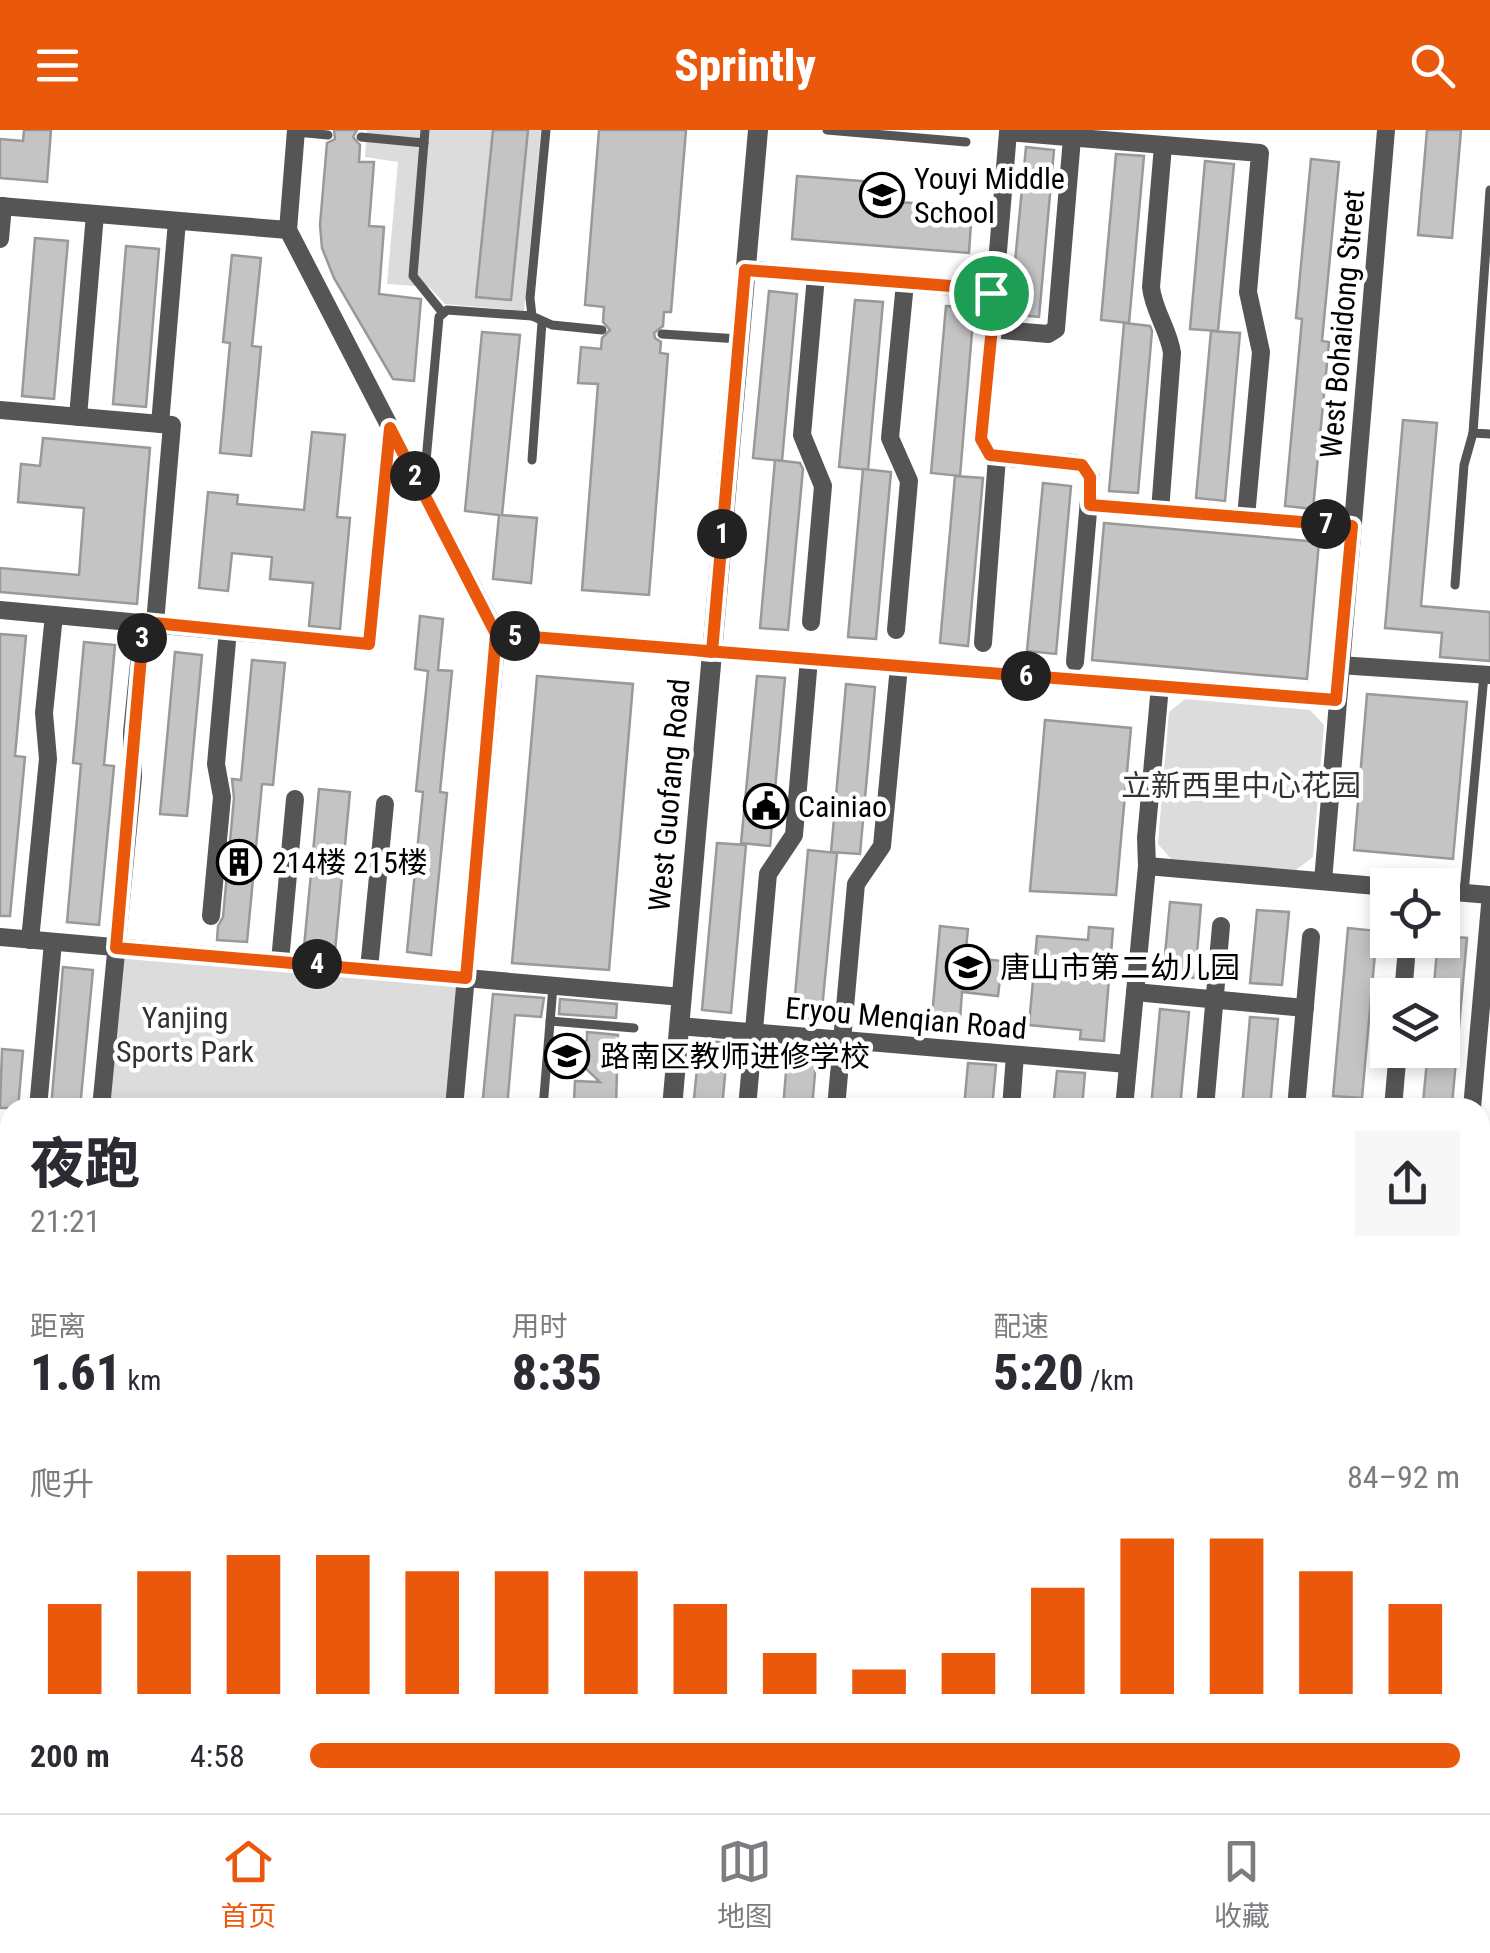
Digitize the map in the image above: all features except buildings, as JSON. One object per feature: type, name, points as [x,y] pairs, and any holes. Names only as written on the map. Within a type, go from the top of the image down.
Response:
[{"type":"street","name":"West Guofang Road","points":[[673,1098],[758,130]]},
{"type":"street","name":"West Bohaidong Street","points":[[1323,882],[1386,130]]},
{"type":"street","points":[[296,131],[288,230],[496,634],[455,1098]]},
{"type":"street","points":[[1076,662],[1090,477],[1082,465],[990,455],[981,439],[1008,132],[1260,153],[1248,303],[1261,352],[1246,517]]},
{"type":"street","points":[[990,329],[1048,334],[1056,329],[1072,138]]},
{"type":"street","points":[[1160,510],[1172,353],[1151,287],[1162,146]]},
{"type":"street","points":[[0,239],[1,206],[288,230]]},
{"type":"street","points":[[78,417],[95,214]]},
{"type":"street","points":[[160,424],[177,220]]},
{"type":"street","points":[[745,270],[977,288],[991,293]]},
{"type":"street","points":[[811,622],[823,486],[802,435],[816,276]]},
{"type":"street","points":[[896,630],[909,481],[890,438],[905,283]]},
{"type":"street","points":[[0,410],[172,425],[102,1098]]},
{"type":"street","points":[[0,610],[369,644],[390,428]]},
{"type":"street","points":[[983,643],[997,457]]},
{"type":"street","points":[[1090,505],[1352,526]]},
{"type":"street","points":[[30,940],[48,759],[44,714],[54,615]]},
{"type":"street","points":[[211,916],[222,797],[216,764],[228,630]]},
{"type":"street","points":[[496,634],[1336,700]]},
{"type":"street","points":[[747,1098],[768,874],[794,835],[810,659]]},
{"type":"street","points":[[1339,665],[1487,675]]},
{"type":"street","points":[[837,1098],[856,884],[882,846],[899,666]]},
{"type":"street","points":[[1125,1098],[1160,686]]},
{"type":"street","points":[[280,961],[295,799]]},
{"type":"street","points":[[369,969],[385,804]]},
{"type":"street","points":[[1147,866],[1370,886]]},
{"type":"street","points":[[1460,893],[1490,896]]},
{"type":"street","points":[[1473,1098],[1490,906]]},
{"type":"street","points":[[1207,1098],[1222,926]]},
{"type":"street","points":[[1297,1098],[1311,937]]},
{"type":"street","points":[[0,938],[682,997]]},
{"type":"street","points":[[39,1098],[53,942]]},
{"type":"street","points":[[1404,978],[1406,959]]},
{"type":"street","points":[[1135,992],[1304,1008]]},
{"type":"street","name":"Eryou Menqian Road","points":[[679,1026],[1128,1064]]},
{"type":"street","points":[[1012,1098],[1015,1055]]},
{"type":"street","points":[[1394,1098],[1396,1068]]},
{"type":"lane","points":[[425,130],[413,276],[442,312],[532,316],[542,322],[602,330]]},
{"type":"lane","points":[[532,316],[530,298],[546,130]]},
{"type":"lane","points":[[827,130],[887,132],[966,142]]},
{"type":"lane","points":[[296,131],[328,135]]},
{"type":"lane","points":[[361,138],[424,143]]},
{"type":"lane","points":[[1455,584],[1464,464],[1473,433],[1490,190]]},
{"type":"lane","points":[[423,491],[442,312]]},
{"type":"lane","points":[[532,460],[542,322]]},
{"type":"lane","points":[[662,334],[739,339]]},
{"type":"lane","points":[[1473,433],[1490,434]]},
{"type":"lane","points":[[1464,893],[1487,675]]},
{"type":"lane","points":[[544,1098],[553,986]]},
{"type":"lane","points":[[550,1022],[634,1028]]},
{"type":"green space","points":[[367,130],[541,130],[524,311],[445,304],[429,287],[387,284],[398,162],[365,157]]},
{"type":"green space","name":"立新西里中心花园","points":[[1185,699],[1310,710],[1324,725],[1313,857],[1296,870],[1171,859],[1158,844],[1169,712]]},
{"type":"green space","name":"Yanjing Sports Park","points":[[119,956],[456,985],[447,1098],[107,1098]]},
{"type":"place","name":"Youyi Middle School","points":[[882,195]]},
{"type":"place","name":"Cainiao","points":[[766,806]]},
{"type":"place","name":"214楼 215楼","points":[[239,862]]},
{"type":"place","name":"唐山市第二幼儿园","points":[[968,967]]},
{"type":"place","name":"路南区教师进修学校","points":[[567,1056]]},
{"type":"route","points":[[991,293],[977,288],[745,270],[712,652],[496,634],[390,428],[369,644],[144,622],[116,948],[466,978],[496,634],[694,650],[1336,700],[1352,526],[1090,505],[1092,486],[1088,470],[1082,465],[990,455],[981,439],[994,307],[991,293]]}]
